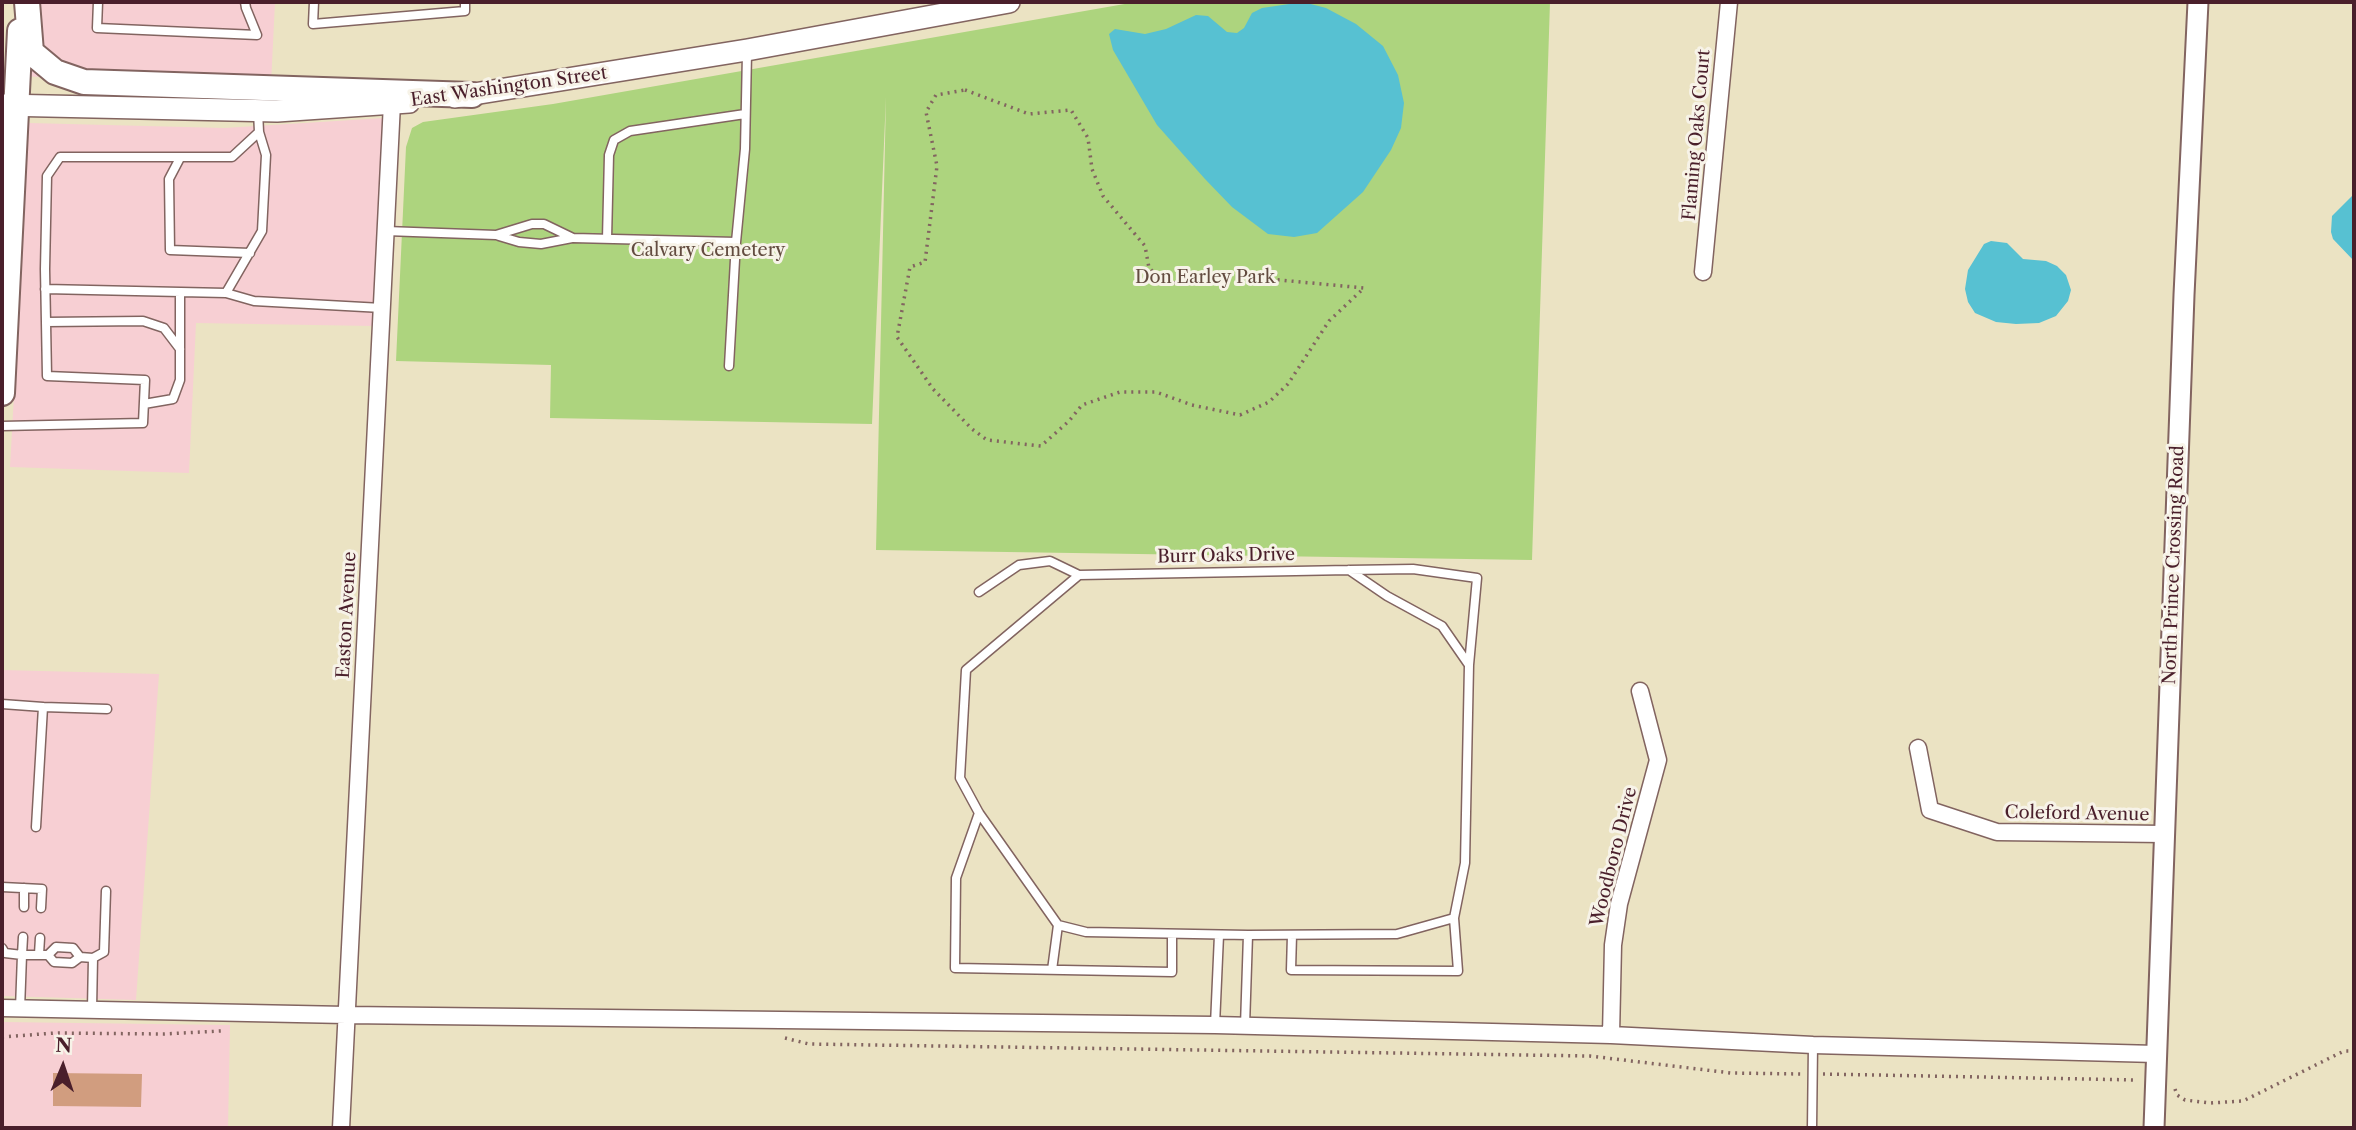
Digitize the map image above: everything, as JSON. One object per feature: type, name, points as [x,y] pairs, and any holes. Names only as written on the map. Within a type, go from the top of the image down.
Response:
[{"type":"main road","points":[[2,393],[10,105],[21,2]]},
{"type":"main road","points":[[27,2],[31,52],[55,72],[84,82],[472,95]]},
{"type":"main road","name":"East Washington Street","points":[[10,105],[259,122],[472,95],[747,50],[1002,2]]},
{"type":"street","name":"Flaming Oaks Court","points":[[1703,272],[1729,2]]},
{"type":"street","name":"North Prince Crossing Road","points":[[2154,1128],[2183,295],[2198,2]]},
{"type":"street","name":"Easton Avenue","points":[[341,1128],[393,103]]},
{"type":"street","name":"Woodboro Drive","points":[[1611,1035],[1614,945],[1619,904],[1658,760],[1640,691]]},
{"type":"street","name":"Coleford Avenue","points":[[1918,748],[1930,810],[1997,832],[2164,835]]},
{"type":"street","points":[[2,1009],[1215,1025],[1611,1035],[1813,1045],[2156,1054]]},
{"type":"lane","points":[[98,2],[97,28],[257,35],[245,2]]},
{"type":"lane","points":[[314,2],[313,24],[465,11],[465,2]]},
{"type":"lane","points":[[729,366],[736,242],[745,149],[747,50]]},
{"type":"lane","points":[[607,239],[609,155],[614,140],[630,131],[745,114]]},
{"type":"lane","points":[[2,426],[143,424],[145,380],[47,376],[47,176],[60,157],[232,157],[259,122]]},
{"type":"lane","points":[[226,293],[262,231],[266,155],[259,122]]},
{"type":"lane","points":[[180,159],[169,179],[170,250],[250,253]]},
{"type":"lane","points":[[496,235],[532,224],[544,224],[573,238]]},
{"type":"lane","points":[[386,231],[496,235],[519,242],[541,244],[573,238],[736,242]]},
{"type":"lane","points":[[46,289],[226,293],[254,301],[382,308]]},
{"type":"lane","points":[[144,404],[173,399],[180,380],[180,292]]},
{"type":"lane","points":[[46,322],[143,321],[164,328],[180,349]]},
{"type":"lane","points":[[979,592],[1019,565],[1051,561],[1079,575],[967,670],[960,778],[979,813],[1058,925],[1086,932],[1248,936],[1397,934],[1454,918]]},
{"type":"lane","name":"Burr Oaks Drive","points":[[1079,575],[1413,569],[1477,578],[1469,665]]},
{"type":"lane","points":[[1292,935],[1292,970],[1458,971],[1454,918],[1465,863],[1469,665],[1442,626],[1387,596],[1349,570]]},
{"type":"lane","points":[[2,704],[107,709]]},
{"type":"lane","points":[[36,827],[43,707]]},
{"type":"lane","points":[[979,813],[956,878],[955,968],[1172,972],[1171,934]]},
{"type":"lane","points":[[2,887],[42,889],[41,908]]},
{"type":"lane","points":[[24,888],[24,907]]},
{"type":"lane","points":[[40,938],[43,955],[54,962],[72,963],[80,957],[93,958],[104,952],[107,891]]},
{"type":"lane","points":[[1052,970],[1058,925]]},
{"type":"lane","points":[[1215,1025],[1219,935]]},
{"type":"lane","points":[[1245,1026],[1248,936]]},
{"type":"lane","points":[[20,1009],[23,937]]},
{"type":"lane","points":[[2,948],[5,953],[43,955],[56,947],[73,948],[80,957]]},
{"type":"lane","points":[[92,1009],[93,958]]},
{"type":"lane","points":[[1812,1128],[1813,1045]]},
{"type":"path","points":[[965,90],[1029,114],[1071,110],[1088,138],[1092,169],[1103,195],[1145,246],[1149,268],[1166,284],[1212,277],[1248,277],[1364,288],[1329,321],[1288,384],[1269,402],[1240,415],[1192,405],[1156,392],[1120,391],[1082,405],[1069,421],[1041,446],[987,440],[972,429],[933,389],[897,337],[910,267],[925,262],[937,166],[926,112],[936,95],[965,90]]},
{"type":"path","points":[[2,1037],[55,1032],[163,1034],[228,1031]]},
{"type":"path","points":[[781,1037],[809,1044],[1590,1056],[1731,1073],[2130,1080]]},
{"type":"path","points":[[2174,1083],[2177,1096],[2185,1100],[2210,1103],[2243,1101],[2344,1051],[2354,1051]]},
{"type":"shaded area","points":[[24,2],[275,2],[271,84],[158,83],[21,76]]},
{"type":"shaded area","points":[[384,118],[374,326],[196,323],[189,473],[10,467],[29,123],[224,128]]},
{"type":"shaded area","points":[[2,670],[159,674],[136,1000],[2,996]]},
{"type":"shaded area","points":[[2,1022],[230,1025],[228,1128],[2,1128]]},
{"type":"green space","name":"Don Earley Park","points":[[1136,2],[1550,2],[1532,560],[876,550],[886,97],[872,424],[550,418],[551,365],[396,361],[406,147],[412,128],[423,122],[553,104]]},
{"type":"water","points":[[1303,2],[1326,8],[1356,24],[1383,46],[1398,75],[1404,103],[1401,128],[1391,150],[1363,192],[1317,233],[1294,237],[1268,234],[1232,207],[1205,179],[1157,125],[1113,50],[1109,34],[1115,29],[1145,34],[1166,29],[1196,15],[1208,16],[1227,32],[1237,33],[1244,28],[1252,13],[1262,8]]},
{"type":"water","points":[[2354,194],[2354,261],[2333,239],[2331,232],[2332,216]]},
{"type":"water","points":[[1991,241],[2007,243],[2023,259],[2046,261],[2057,266],[2066,275],[2071,290],[2068,301],[2056,316],[2039,323],[2016,324],[1996,322],[1975,313],[1968,302],[1965,289],[1968,270],[1984,244]]},
{"type":"building","points":[[53,1073],[142,1074],[141,1107],[53,1106]]},
{"type":"park label","name":"Calvary Cemetery","points":[[708,251]]}]
